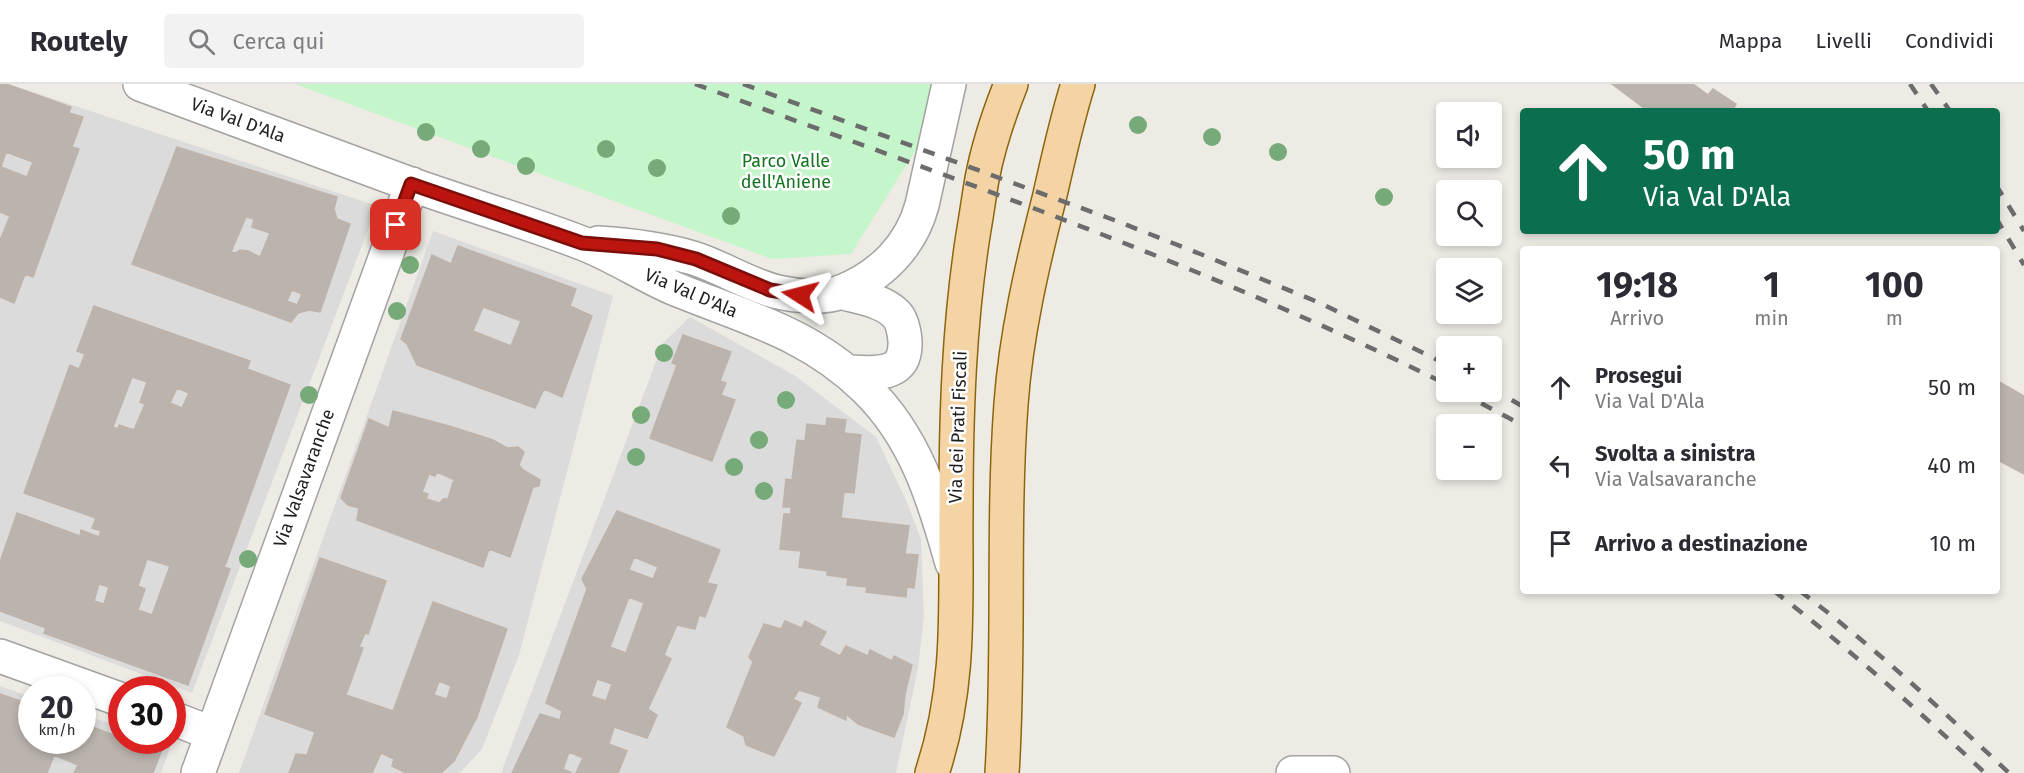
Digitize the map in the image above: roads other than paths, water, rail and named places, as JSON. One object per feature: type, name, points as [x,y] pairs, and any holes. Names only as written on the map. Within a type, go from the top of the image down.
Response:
[{"type":"main road","name":"Via dei Prati Fiscali","points":[[932,773],[946,726],[955,667],[957,378],[964,300],[982,178],[999,116],[1011,84]]},
{"type":"main road","points":[[1002,773],[1007,681],[1006,538],[1011,401],[1019,333],[1034,257],[1078,84]]},
{"type":"street","name":"Via Val D'Ala","points":[[140,84],[411,184],[582,243],[672,287],[784,331],[811,346],[864,386],[898,426],[914,454],[933,499],[955,575]]},
{"type":"street","points":[[582,243],[635,246],[678,254],[780,293],[818,295],[840,292],[867,278],[890,261],[912,233],[922,205],[949,84]]},
{"type":"street","name":"Via Valsavaranche","points":[[198,773],[411,184]]},
{"type":"street","points":[[840,292],[871,301],[890,310],[898,316],[904,332],[904,352],[897,366],[890,371],[880,373],[848,372]]},
{"type":"street","points":[[0,656],[108,695]]},
{"type":"street","points":[[186,723],[211,733]]},
{"type":"street","points":[[1293,773],[1333,773]]},
{"type":"railway","points":[[695,84],[980,188],[1169,261],[1355,340],[1436,379]]},
{"type":"railway","points":[[743,84],[1203,255],[1320,303],[1436,359]]},
{"type":"railway","points":[[1910,84],[1926,108]]},
{"type":"railway","points":[[1931,84],[1948,108]]},
{"type":"railway","points":[[2000,192],[2024,231]]},
{"type":"railway","points":[[2000,225],[2024,265]]},
{"type":"railway","points":[[1502,394],[1520,405]]},
{"type":"railway","points":[[1479,402],[1520,424]]},
{"type":"railway","points":[[1778,594],[1882,679],[1985,773]]},
{"type":"railway","points":[[1804,594],[1933,702],[2009,773]]},
{"type":"park label","name":"Parco Valle dell'Aniene","points":[[786,172]]}]
